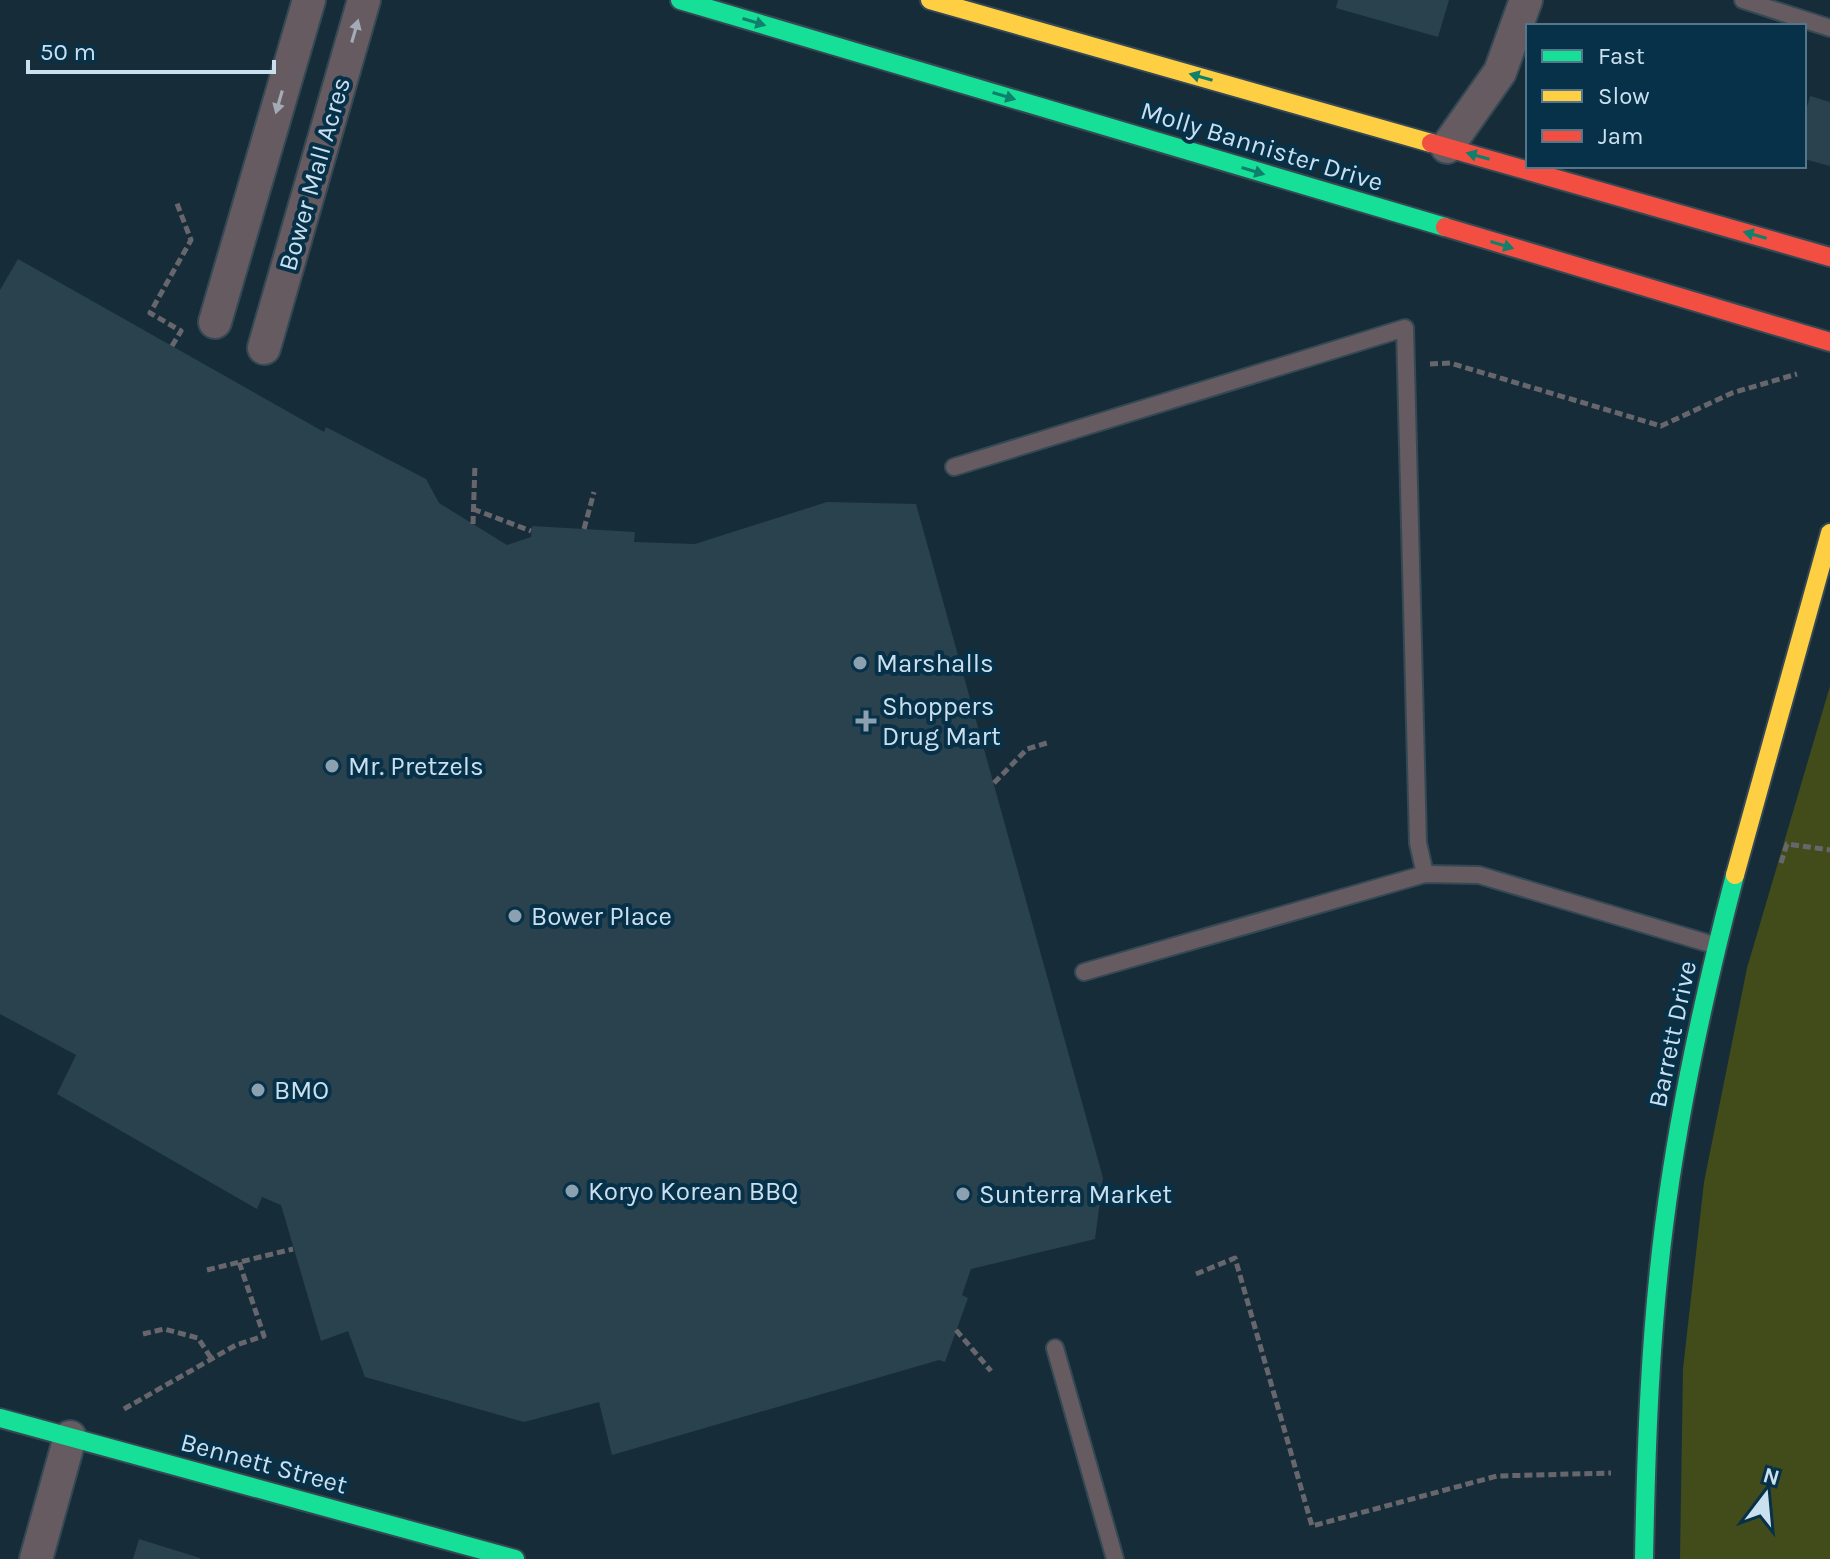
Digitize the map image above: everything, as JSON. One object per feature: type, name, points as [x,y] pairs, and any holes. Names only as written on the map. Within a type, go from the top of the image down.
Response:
[{"type":"street","name":"Bower Mall Acres","points":[[215,322],[309,0]]},
{"type":"street","name":"Bower Mall Acres","points":[[264,348],[364,0]]},
{"type":"street","name":"Molly Bannister Drive","points":[[680,0],[1830,342]]},
{"type":"street","name":"Molly Bannister Drive","points":[[930,0],[1830,257]]},
{"type":"street","points":[[1447,147],[1500,72],[1526,0]]},
{"type":"street","name":"Barrett Drive","points":[[1644,1559],[1647,1431],[1660,1257],[1680,1120],[1718,946],[1830,533]]},
{"type":"street","name":"Bennett Street","points":[[0,1418],[515,1559]]},
{"type":"street","points":[[36,1559],[70,1437]]},
{"type":"lane","points":[[1743,0],[1830,28]]},
{"type":"lane","points":[[954,467],[1405,328],[1418,827],[1425,874]]},
{"type":"lane","points":[[1084,972],[1425,874],[1479,875],[1718,946]]},
{"type":"lane","points":[[1055,1348],[1115,1559]]},
{"type":"path","points":[[172,346],[181,331],[150,313],[191,240],[176,201]]},
{"type":"path","points":[[1406,365],[1450,363],[1661,426],[1732,393],[1809,370]]},
{"type":"path","points":[[473,524],[475,464]]},
{"type":"path","points":[[584,529],[594,492]]},
{"type":"path","points":[[473,509],[531,531]]},
{"type":"path","points":[[994,783],[1027,749],[1050,742]]},
{"type":"path","points":[[1778,875],[1787,844],[1830,850]]},
{"type":"path","points":[[207,1270],[293,1249]]},
{"type":"path","points":[[1196,1274],[1235,1258],[1312,1526],[1497,1476],[1612,1473]]},
{"type":"path","points":[[124,1409],[211,1358],[264,1336],[239,1262]]},
{"type":"path","points":[[143,1334],[164,1329],[198,1338],[211,1358]]},
{"type":"path","points":[[956,1330],[991,1371]]},
{"type":"green space","points":[[1830,686],[1830,1559],[1680,1559],[1683,1369],[1704,1182],[1747,968]]},
{"type":"building","points":[[1338,0],[1449,0],[1438,37],[1336,8]]},
{"type":"building","points":[[1810,96],[1830,102],[1830,166],[1806,160],[1806,111]]},
{"type":"building","name":"Bower Place","points":[[18,259],[324,432],[326,427],[426,479],[439,503],[507,545],[531,537],[532,526],[635,532],[634,542],[695,544],[827,502],[916,504],[1103,1178],[1095,1239],[971,1269],[962,1295],[968,1298],[945,1362],[939,1360],[612,1455],[599,1402],[524,1422],[365,1377],[348,1331],[321,1341],[281,1205],[262,1197],[257,1209],[57,1094],[76,1055],[0,1014],[0,290]]},
{"type":"building","points":[[139,1539],[200,1558],[200,1559],[133,1559]]},
{"type":"traffic: fast","points":[[680,0],[1445,227]]},
{"type":"traffic: fast","points":[[1644,1559],[1650,1392],[1664,1226],[1694,1049],[1735,875]]},
{"type":"traffic: fast","points":[[0,1418],[515,1559]]},
{"type":"traffic: slow","points":[[930,0],[1431,143]]},
{"type":"traffic: slow","points":[[1735,875],[1830,533]]},
{"type":"traffic: jam","points":[[1431,143],[1830,257]]},
{"type":"traffic: jam","points":[[1445,227],[1830,342]]},
{"type":"place","name":"Marshalls","points":[[860,663]]},
{"type":"place","name":"Shoppers Drug Mart","points":[[866,721]]},
{"type":"place","name":"Mr. Pretzels","points":[[332,766]]},
{"type":"place","name":"Bower Place","points":[[515,916]]},
{"type":"place","name":"BMO","points":[[258,1090]]},
{"type":"place","name":"Koryo Korean BBQ","points":[[572,1191]]},
{"type":"place","name":"Sunterra Market","points":[[963,1194]]}]
